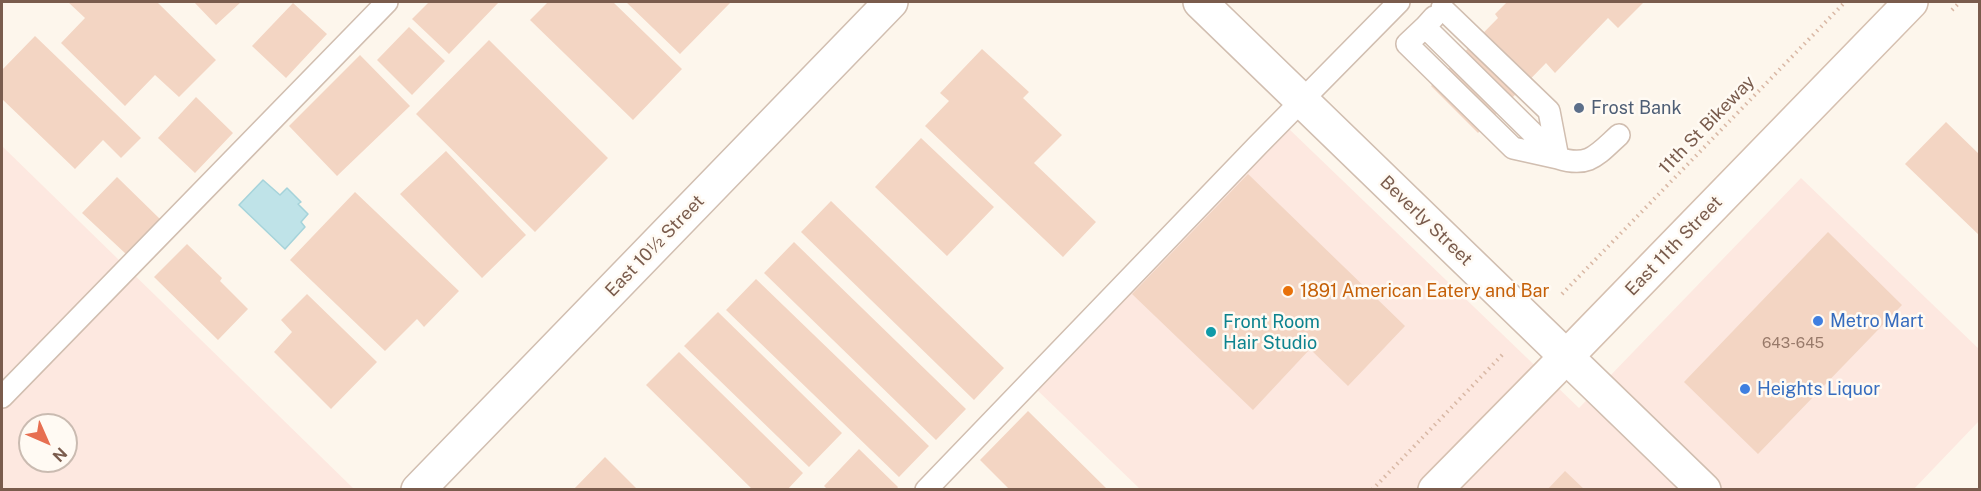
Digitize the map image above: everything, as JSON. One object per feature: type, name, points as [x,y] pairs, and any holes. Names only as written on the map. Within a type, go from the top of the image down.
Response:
[{"type":"street","name":"East 10½ Street","points":[[418,489],[891,2]]},
{"type":"street","name":"Beverly Street","points":[[1200,2],[1704,489]]},
{"type":"street","name":"East 11th Street","points":[[1436,489],[1911,2]]},
{"type":"lane","points":[[2,397],[387,2]]},
{"type":"lane","points":[[926,489],[1399,2]]},
{"type":"lane","points":[[1558,158],[1549,111],[1446,5],[1425,27],[1558,158],[1575,162],[1591,159],[1619,135]]},
{"type":"path","name":"11th St Bikeway","points":[[1588,268],[1845,2]]},
{"type":"path","points":[[1371,489],[1490,368]]},
{"type":"shaded area","points":[[1288,128],[1579,408],[1801,178],[1980,350],[1979,421],[1913,490],[1140,489],[1035,388]]},
{"type":"shaded area","points":[[2,146],[354,489],[2,489]]},
{"type":"water","points":[[263,180],[280,195],[287,188],[301,202],[298,204],[308,214],[301,222],[305,227],[285,249],[239,205]]},
{"type":"building","points":[[68,2],[157,2],[216,60],[179,97],[155,75],[125,106],[61,43],[85,18]]},
{"type":"building","points":[[194,2],[241,2],[216,25]]},
{"type":"building","points":[[429,2],[499,2],[449,54],[412,19]]},
{"type":"building","points":[[548,2],[613,2],[682,69],[633,120],[530,20]]},
{"type":"building","points":[[626,2],[731,2],[680,54]]},
{"type":"building","points":[[1507,2],[1644,2],[1618,28],[1608,18],[1555,73],[1546,63],[1478,133],[1431,86],[1498,18],[1495,14]]},
{"type":"building","points":[[293,3],[327,34],[286,78],[252,46]]},
{"type":"building","points":[[409,27],[445,61],[412,95],[377,60]]},
{"type":"building","points":[[35,36],[141,138],[121,158],[103,140],[75,169],[2,99],[2,70]]},
{"type":"building","points":[[489,40],[608,158],[535,232],[416,114]]},
{"type":"building","points":[[982,49],[1029,92],[1023,98],[1062,135],[1034,163],[1096,222],[1063,257],[925,126],[949,101],[940,93]]},
{"type":"building","points":[[360,55],[410,106],[337,176],[289,126]]},
{"type":"building","points":[[196,97],[233,133],[195,173],[158,138]]},
{"type":"building","points":[[1946,122],[1980,155],[1980,236],[1905,164]]},
{"type":"building","points":[[921,138],[994,207],[947,256],[875,187]]},
{"type":"building","points":[[446,151],[526,235],[482,278],[400,194]]},
{"type":"building","name":"1891 American Eatery and Bar","points":[[1248,174],[1405,326],[1348,386],[1310,349],[1253,410],[1132,294]]},
{"type":"building","points":[[117,177],[160,219],[126,254],[82,213]]},
{"type":"building","points":[[355,192],[459,291],[424,327],[417,319],[385,351],[290,260]]},
{"type":"building","points":[[831,201],[1004,368],[974,400],[801,232]]},
{"type":"building","points":[[1828,232],[1902,305],[1758,454],[1684,382]]},
{"type":"building","points":[[794,242],[966,409],[936,440],[764,273]]},
{"type":"building","points":[[187,244],[222,278],[220,281],[248,309],[218,340],[154,277]]},
{"type":"building","points":[[756,279],[929,446],[899,477],[726,310]]},
{"type":"building","points":[[307,294],[377,362],[331,409],[274,352],[292,332],[281,320]]},
{"type":"building","points":[[718,312],[842,433],[809,467],[684,346]]},
{"type":"building","points":[[679,352],[803,473],[787,490],[753,490],[646,385]]},
{"type":"building","points":[[1028,411],[1108,490],[1010,490],[980,460]]},
{"type":"building","points":[[859,449],[898,487],[896,490],[828,490],[824,486]]},
{"type":"building","points":[[605,457],[638,490],[573,490]]},
{"type":"building","points":[[1565,471],[1585,490],[1547,490]]},
{"type":"place","name":"Frost Bank","points":[[1579,108]]},
{"type":"place","name":"1891 American Eatery and Bar","points":[[1288,291]]},
{"type":"place","name":"Metro Mart","points":[[1818,321]]},
{"type":"place","name":"Front Room Hair Studio","points":[[1211,332]]},
{"type":"place","name":"Heights Liquor","points":[[1745,389]]}]
